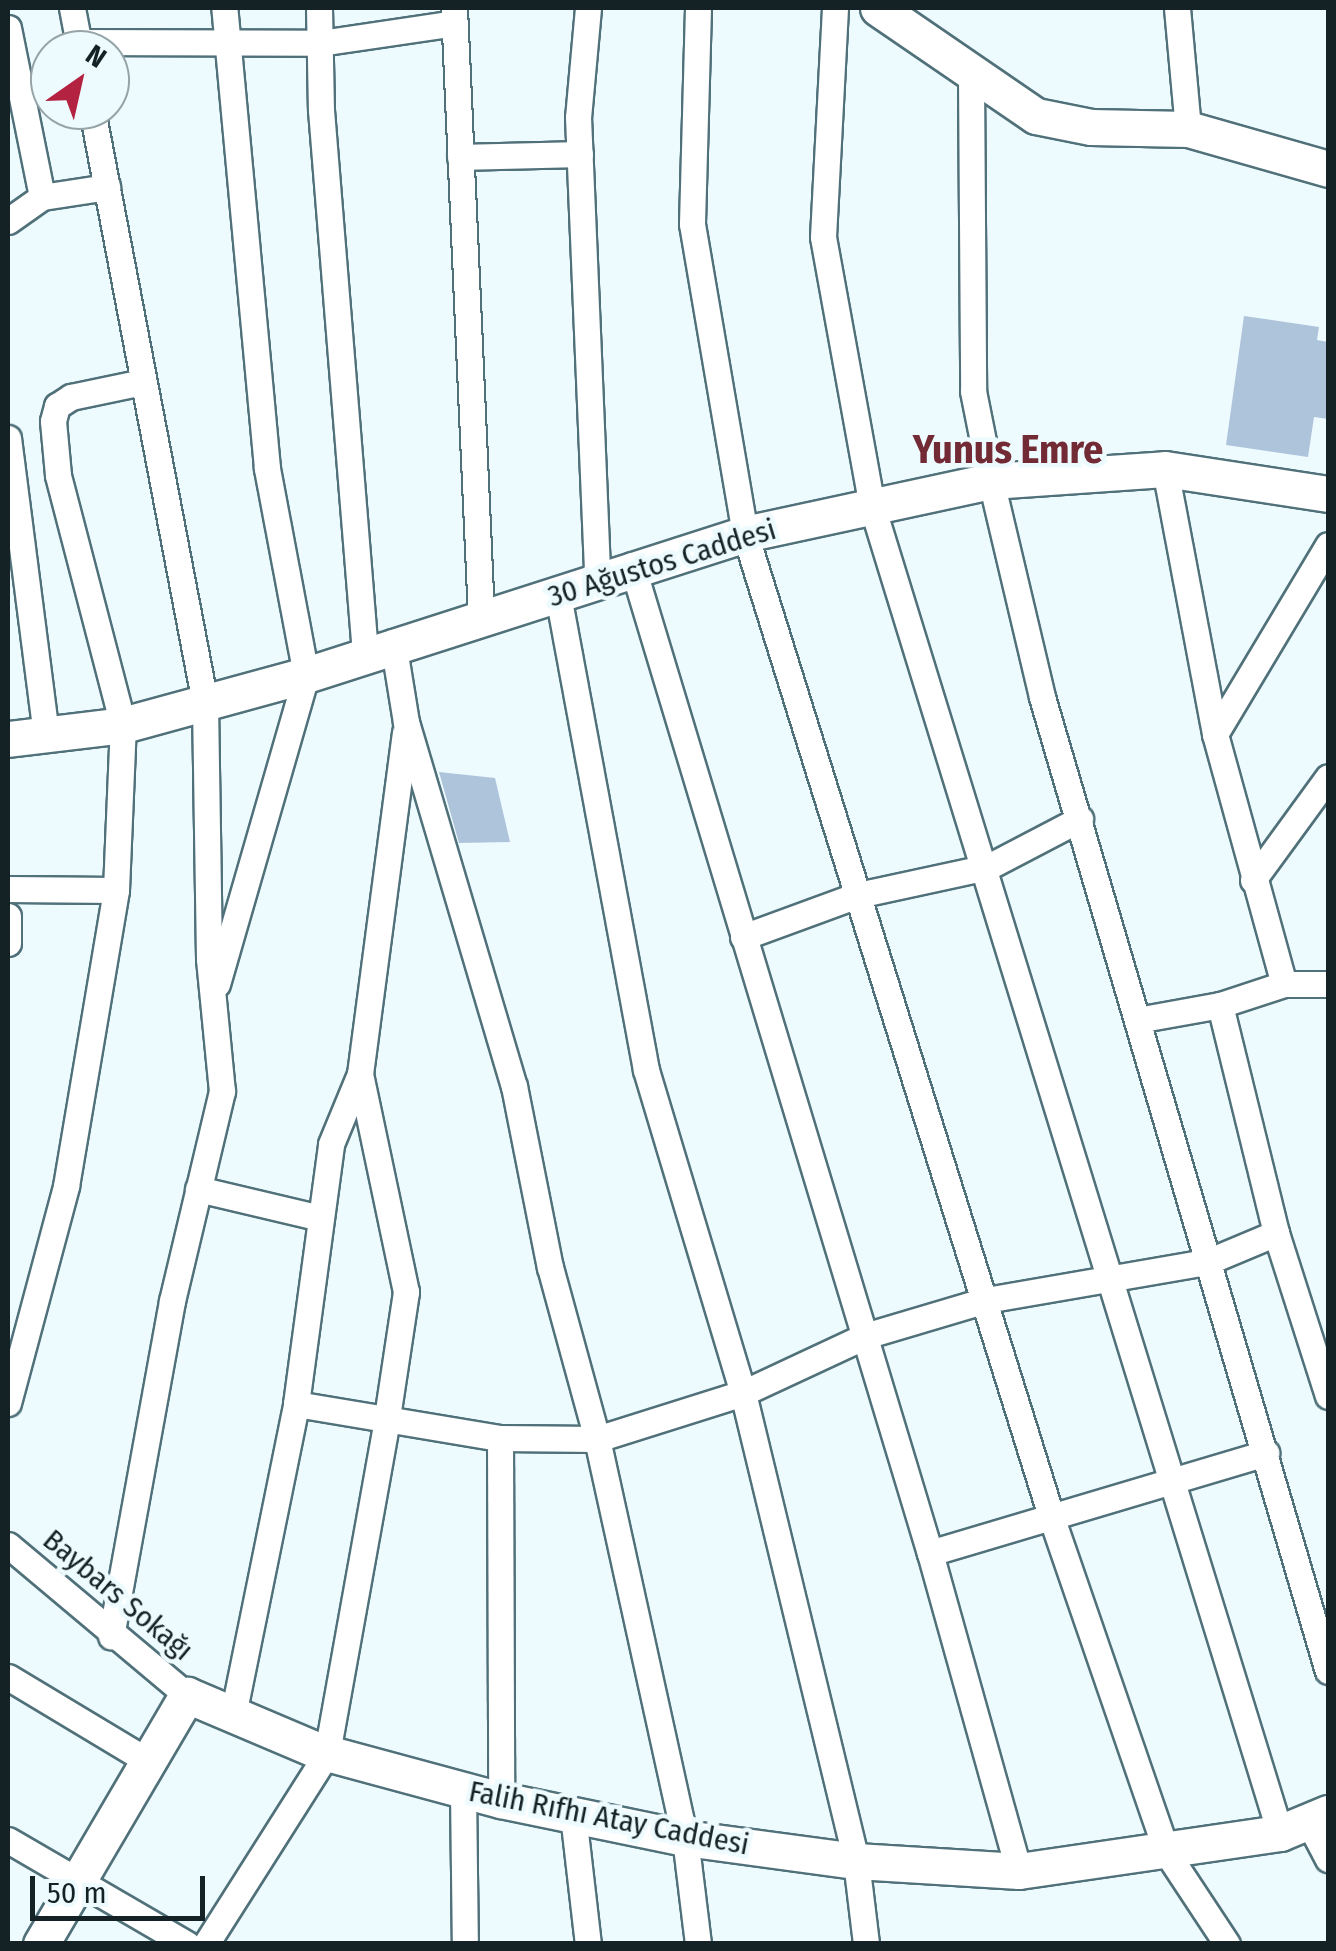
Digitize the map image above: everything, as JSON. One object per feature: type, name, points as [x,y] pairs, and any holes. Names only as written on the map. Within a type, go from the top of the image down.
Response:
[{"type":"main road","points":[[878,8],[971,76],[1036,116],[1061,123],[1188,129],[1328,169]]},
{"type":"main road","name":"30 Ağustos Caddesi","points":[[8,739],[123,725],[306,675],[379,647],[558,596],[632,565],[744,534],[990,482],[1165,470],[1328,494]]},
{"type":"main road","points":[[40,1944],[188,1695]]},
{"type":"main road","name":"Falih Rıfhı Atay Caddesi","points":[[188,1695],[327,1754],[502,1800],[685,1838],[856,1860],[1019,1871],[1167,1854],[1306,1823]]},
{"type":"street","points":[[215,992],[306,675],[267,468],[224,8]]},
{"type":"street","points":[[319,8],[379,647],[406,722],[514,1086],[550,1267],[597,1439],[685,1838],[698,1944]]},
{"type":"street","points":[[588,8],[580,154],[597,578]]},
{"type":"street","points":[[698,8],[692,224],[744,534],[1052,1519],[1167,1854],[1226,1944]]},
{"type":"street","points":[[835,8],[823,237],[872,506],[988,868],[1174,1483],[1306,1823],[1328,1858]]},
{"type":"street","points":[[1176,8],[1188,129]]},
{"type":"street","points":[[130,46],[320,43],[454,15],[480,616]]},
{"type":"street","points":[[8,28],[42,197]]},
{"type":"street","points":[[971,76],[973,392],[990,482],[1042,697],[1328,1671]]},
{"type":"street","points":[[96,130],[205,702],[222,1092],[198,1190],[111,1636]]},
{"type":"street","points":[[460,156],[580,154]]},
{"type":"street","points":[[8,220],[42,197],[107,187]]},
{"type":"street","points":[[8,1403],[66,1186],[116,890],[123,725],[58,475],[54,421],[57,406],[71,397],[142,382]]},
{"type":"street","points":[[8,438],[46,736]]},
{"type":"street","points":[[1165,470],[1215,734],[1284,984]]},
{"type":"street","points":[[1215,734],[1328,546]]},
{"type":"street","points":[[632,565],[930,1553],[1019,1871]]},
{"type":"street","points":[[558,596],[646,1070],[743,1393],[856,1860],[866,1944]]},
{"type":"street","points":[[233,1715],[296,1404],[331,1144],[360,1074],[406,722]]},
{"type":"street","points":[[1253,880],[1328,777]]},
{"type":"street","points":[[743,937],[858,895],[988,868],[1080,819]]},
{"type":"street","points":[[8,890],[116,890]]},
{"type":"street","points":[[8,916],[8,943]]},
{"type":"street","points":[[1137,1020],[1220,1005],[1284,984],[1328,984]]},
{"type":"street","points":[[1220,1005],[1276,1233],[1328,1396]]},
{"type":"street","points":[[206,1944],[327,1754],[386,1424],[406,1292],[360,1074]]},
{"type":"street","points":[[198,1190],[321,1218]]},
{"type":"street","points":[[296,1404],[386,1424],[500,1438],[597,1439],[743,1393],[865,1336],[986,1300],[1114,1282],[1207,1262],[1276,1233]]},
{"type":"street","points":[[500,1438],[502,1800]]},
{"type":"street","points":[[930,1553],[1266,1453]]},
{"type":"street","name":"Baybars Sokağı","points":[[8,1545],[111,1636],[188,1695]]},
{"type":"street","points":[[8,1677],[148,1760]]},
{"type":"street","points":[[464,1790],[466,1944]]},
{"type":"street","points":[[573,1816],[588,1944]]},
{"type":"street","points":[[8,1840],[188,1944]]},
{"type":"building","points":[[1244,316],[1319,327],[1317,340],[1328,342],[1328,419],[1314,417],[1308,457],[1226,445]]},
{"type":"building","points":[[439,772],[495,778],[510,842],[459,843]]},
{"type":"district","name":"Yunus Emre","points":[[1008,450]]}]
